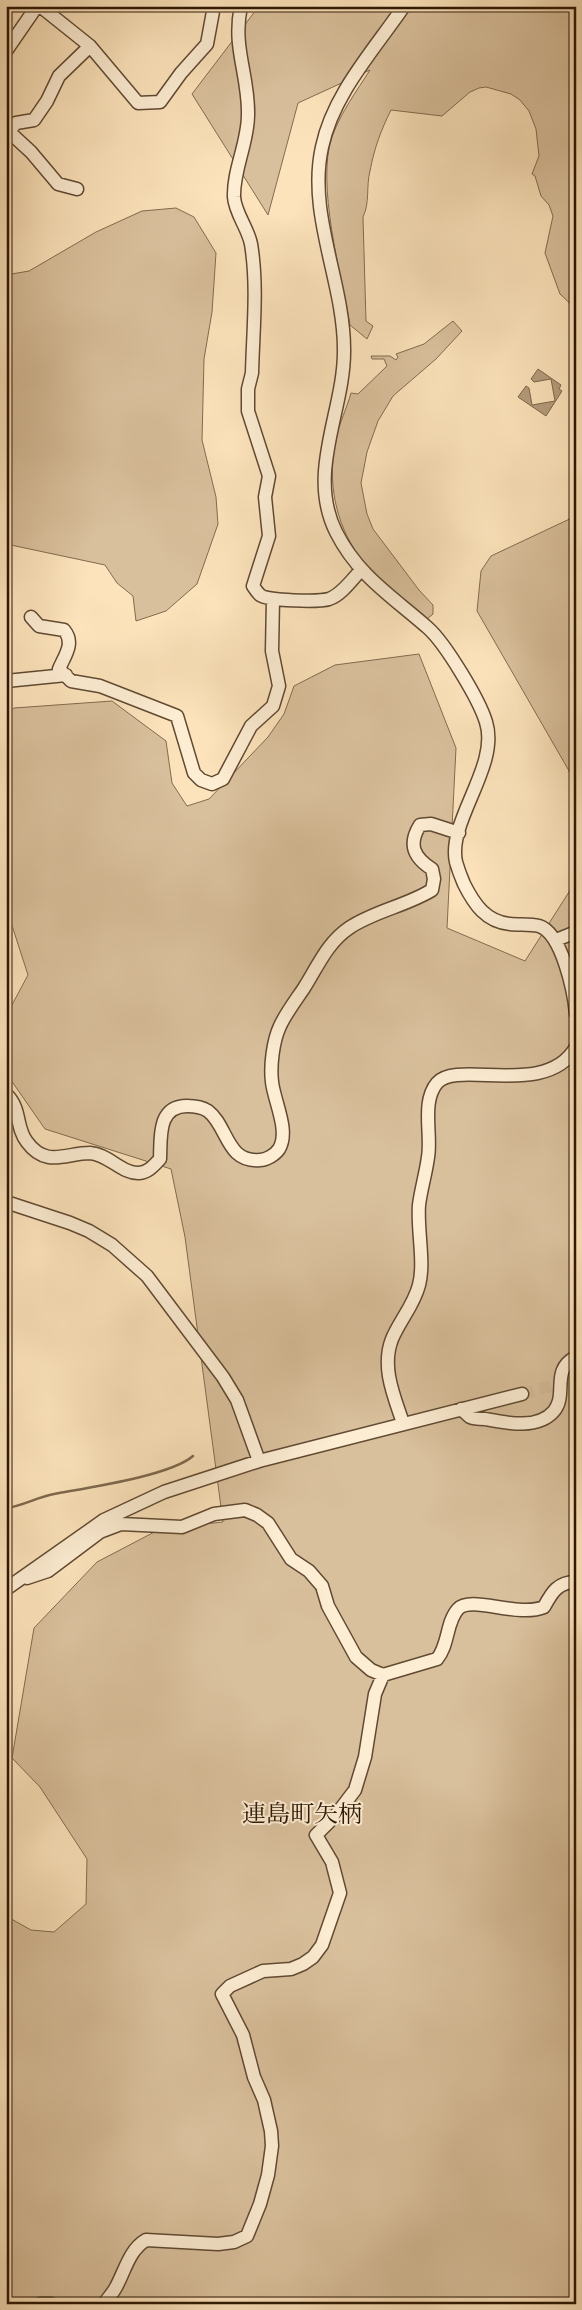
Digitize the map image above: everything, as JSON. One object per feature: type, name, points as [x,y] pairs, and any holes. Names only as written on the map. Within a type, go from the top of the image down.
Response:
[{"type":"street","points":[[6,51],[39,6],[90,46],[138,103],[160,102],[181,73],[207,44],[214,6]]},
{"type":"street","points":[[241,6],[237,26],[238,50],[247,92],[248,131],[234,190],[234,200],[250,241],[253,262],[252,373],[248,389],[248,410],[269,476],[265,497],[269,536],[253,586],[261,596],[273,599],[320,601],[331,599],[347,586],[360,571]]},
{"type":"street","points":[[404,6],[336,108],[322,146],[319,164],[321,212],[345,348],[342,387],[325,463],[325,484],[334,529],[360,571],[430,630],[448,651],[486,721],[489,742],[484,765],[459,833],[455,860],[472,899],[487,917],[505,924],[541,926],[556,940],[574,996],[576,1014]]},
{"type":"street","points":[[77,189],[58,184],[31,152],[7,130],[16,124],[34,120],[48,101],[59,76],[90,46]]},
{"type":"street","points":[[31,618],[39,626],[64,630],[70,636],[70,644],[60,669],[72,681],[100,686],[177,716],[194,773],[201,780],[212,784],[223,779],[251,726],[273,706],[279,686],[272,651],[273,599]]},
{"type":"street","points":[[6,681],[66,675]]},
{"type":"street","points":[[6,1094],[14,1101],[26,1141],[36,1151],[52,1158],[90,1153],[104,1157],[136,1174],[147,1172],[160,1158],[160,1134],[165,1117],[178,1106],[194,1106],[209,1112],[236,1153],[253,1161],[270,1157],[279,1149],[281,1139],[281,1127],[272,1082],[272,1063],[279,1027],[329,946],[349,928],[407,904],[432,890],[434,879],[432,869],[421,862],[414,852],[414,834],[420,825],[431,824],[459,833]]},
{"type":"street","points":[[556,940],[576,932]]},
{"type":"street","points":[[403,1423],[389,1381],[389,1360],[392,1339],[410,1308],[420,1284],[419,1206],[429,1154],[429,1102],[437,1083],[445,1078],[465,1076],[536,1074],[555,1068],[569,1060],[576,1048]]},
{"type":"street","points":[[6,1202],[89,1231],[112,1246],[147,1276],[223,1377],[237,1400],[259,1461]]},
{"type":"street","points":[[461,1409],[469,1417],[513,1424],[546,1418],[555,1410],[559,1400],[559,1381],[562,1371],[567,1361],[576,1357]]},
{"type":"street","points":[[6,1590],[84,1533],[122,1510],[208,1476],[403,1423],[522,1394]]},
{"type":"street","points":[[17,1581],[48,1571],[100,1532],[121,1524],[182,1527],[214,1514],[244,1510],[257,1515],[268,1523],[291,1559],[309,1571],[322,1586],[328,1606],[356,1657],[371,1670],[383,1676],[438,1659],[443,1652],[456,1612],[462,1606],[472,1603],[519,1612],[534,1611],[544,1607],[552,1591],[564,1582],[576,1582]]},
{"type":"street","points":[[104,2304],[116,2286],[123,2268],[140,2243],[146,2240],[218,2244],[234,2242],[247,2236],[252,2227],[268,2175],[272,2146],[271,2130],[264,2100],[254,2077],[243,2035],[222,1994],[230,1986],[262,1971],[291,1969],[303,1964],[313,1957],[322,1945],[340,1893],[332,1862],[316,1835],[336,1815],[355,1790],[365,1757],[375,1694],[383,1676]]},
{"type":"street","points":[[40,2304],[51,2304]]},
{"type":"shaded area","points":[[259,6],[576,6],[576,309],[560,294],[545,253],[553,216],[549,205],[541,196],[535,176],[532,174],[539,156],[536,129],[529,111],[520,100],[511,94],[486,87],[470,92],[442,116],[391,110],[381,132],[374,155],[363,217],[366,321],[373,326],[367,339],[350,325],[328,204],[328,156],[332,137],[340,119],[370,70],[298,103],[268,215],[192,94]]},
{"type":"shaded area","points":[[176,208],[194,217],[216,253],[212,312],[204,359],[202,440],[216,497],[218,524],[197,584],[166,611],[136,621],[133,596],[117,583],[105,565],[6,544],[6,275],[29,271],[96,232],[142,211]]},
{"type":"shaded area","points":[[453,321],[462,331],[436,359],[393,396],[378,421],[367,452],[361,483],[367,514],[373,529],[419,590],[433,605],[433,614],[427,619],[365,564],[351,543],[344,530],[335,501],[332,470],[333,455],[339,428],[351,393],[358,394],[387,366],[384,359],[372,359],[371,356],[390,356],[396,360],[398,357],[396,354],[424,344]]},
{"type":"shaded area","points":[[538,369],[561,385],[559,389],[562,391],[546,416],[518,397],[526,386],[529,388],[532,405],[555,401],[551,379],[534,382],[531,379]]},
{"type":"shaded area","points":[[576,516],[576,783],[477,611],[481,571],[491,556]]},
{"type":"shaded area","points":[[419,654],[456,748],[447,928],[525,961],[576,881],[576,2304],[6,2304],[6,1916],[31,1930],[54,1932],[86,1904],[87,1859],[40,1787],[12,1758],[34,1628],[97,1562],[162,1528],[223,1522],[185,1237],[171,1169],[45,1129],[6,1073],[6,1016],[28,975],[6,907],[6,714],[14,708],[112,701],[166,741],[172,783],[187,806],[209,799],[268,737],[284,714],[294,686],[335,665]]},
{"type":"waterway","points":[[6,1508],[48,1495],[106,1485],[166,1470],[193,1456]]},
{"type":"tunnel","points":[[522,1394],[576,1379]]},
{"type":"district","name":"連島町矢柄","points":[[302,1814]]}]
